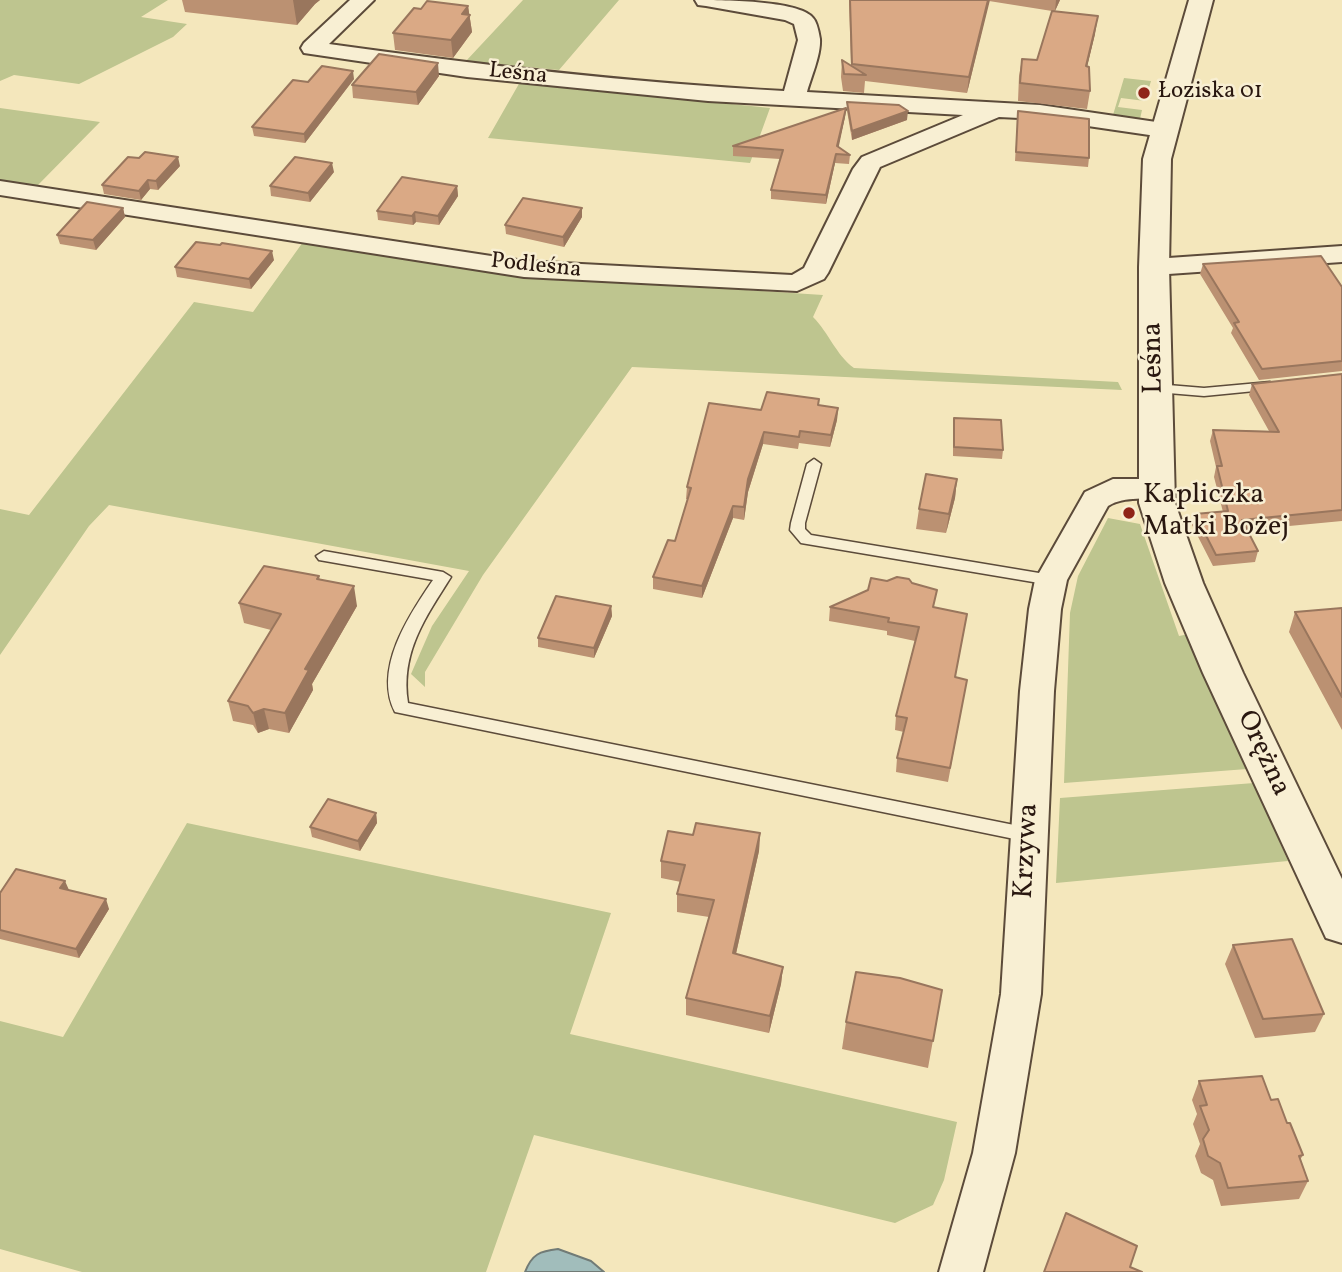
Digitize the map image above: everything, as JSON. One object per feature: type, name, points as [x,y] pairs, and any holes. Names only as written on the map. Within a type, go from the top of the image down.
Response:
[{"type":"street","name":"Leśna","points":[[363,0],[312,48],[467,70],[708,94],[1040,112],[1163,130]]},
{"type":"street","points":[[706,0],[790,14],[804,20],[808,40],[794,98]]},
{"type":"street","name":"Leśna","points":[[1184,583],[1159,515],[1156,489],[1156,181],[1163,130],[1201,0]]},
{"type":"street","name":"Podleśna","points":[[0,188],[524,269],[797,283],[815,274],[865,169],[871,162],[995,110]]},
{"type":"street","points":[[1154,267],[1342,254]]},
{"type":"street","name":"Krzywa","points":[[961,1272],[994,1153],[1021,994],[1040,649],[1051,580],[1096,499],[1113,489],[1156,489]]},
{"type":"street","name":"Orężna","points":[[1184,583],[1223,673],[1342,925]]},
{"type":"lane","points":[[1156,388],[1204,391],[1280,384]]},
{"type":"lane","points":[[814,464],[797,530],[806,539],[1051,580]]},
{"type":"lane","points":[[324,556],[443,577],[420,610],[402,650],[396,669],[401,708],[1029,835]]},
{"type":"green space","points":[[0,0],[168,0],[141,17],[187,24],[173,37],[79,84],[14,75],[0,81]]},
{"type":"green space","points":[[523,0],[619,0],[559,70],[466,61]]},
{"type":"green space","points":[[1124,78],[1151,81],[1145,101],[1121,98],[1118,107],[1142,110],[1140,119],[1113,115]]},
{"type":"green space","points":[[520,82],[770,108],[750,163],[488,138]]},
{"type":"green space","points":[[0,108],[100,122],[37,186],[0,180]]},
{"type":"green space","points":[[303,242],[530,276],[823,295],[813,317],[842,357],[854,368],[1118,382],[1122,390],[632,367],[483,575],[425,672],[425,687],[411,674],[432,626],[469,571],[109,505],[89,526],[0,655],[0,509],[29,515],[194,302],[253,312]]},
{"type":"green space","points":[[1108,518],[1140,524],[1179,636],[1189,634],[1247,769],[1064,783],[1070,613],[1078,576]]},
{"type":"green space","points":[[1254,783],[1288,861],[1056,883],[1060,798]]},
{"type":"green space","points":[[187,823],[611,913],[570,1034],[957,1122],[944,1180],[933,1205],[895,1223],[534,1135],[486,1272],[82,1272],[0,1249],[0,1021],[63,1037]]},
{"type":"water","points":[[558,1249],[591,1261],[604,1272],[525,1272],[537,1254]]},
{"type":"building","points":[[850,0],[988,0],[969,77],[852,64]]},
{"type":"building","points":[[427,1],[468,6],[462,14],[470,15],[451,40],[393,33],[414,8],[421,9]]},
{"type":"building","points":[[1052,11],[1098,16],[1086,66],[1089,67],[1090,91],[1020,83],[1022,59],[1037,60]]},
{"type":"building","points":[[379,54],[438,63],[416,92],[352,85]]},
{"type":"building","points":[[842,60],[866,75],[844,74]]},
{"type":"building","points":[[322,66],[353,71],[304,134],[252,127],[293,80],[308,82]]},
{"type":"building","points":[[847,102],[899,105],[908,111],[852,131]]},
{"type":"building","points":[[846,108],[837,146],[850,155],[836,154],[826,195],[771,190],[783,150],[733,146]]},
{"type":"building","points":[[1018,111],[1089,119],[1089,158],[1016,152]]},
{"type":"building","points":[[145,152],[178,157],[156,181],[148,180],[139,191],[102,185],[128,157],[139,158]]},
{"type":"building","points":[[295,157],[332,163],[308,193],[270,186]]},
{"type":"building","points":[[402,177],[457,186],[438,216],[415,212],[412,216],[377,211]]},
{"type":"building","points":[[523,198],[582,208],[563,237],[505,225]]},
{"type":"building","points":[[87,202],[123,208],[93,240],[57,235]]},
{"type":"building","points":[[196,242],[272,251],[249,279],[175,267]]},
{"type":"building","points":[[1321,256],[1342,287],[1342,361],[1262,369],[1234,323],[1239,322],[1203,264]]},
{"type":"building","points":[[1342,374],[1342,510],[1242,520],[1258,551],[1216,555],[1195,514],[1228,511],[1217,466],[1222,466],[1213,430],[1279,432],[1252,384]]},
{"type":"building","points":[[767,392],[819,399],[818,405],[838,408],[831,435],[800,431],[799,437],[764,432],[748,479],[744,507],[733,506],[702,586],[653,577],[668,540],[675,541],[691,488],[687,487],[709,403],[761,410]]},
{"type":"building","points":[[954,418],[1001,420],[1003,450],[954,447]]},
{"type":"building","points":[[926,474],[957,479],[949,514],[919,509]]},
{"type":"building","points":[[264,566],[319,576],[317,579],[354,586],[305,669],[309,670],[285,713],[264,709],[253,713],[248,706],[228,701],[281,614],[239,603]]},
{"type":"building","points":[[897,577],[937,590],[933,607],[967,614],[955,677],[967,680],[950,768],[897,758],[907,718],[896,716],[919,627],[888,622],[889,618],[830,607],[868,590],[871,578],[887,581]]},
{"type":"building","points":[[556,596],[611,606],[594,648],[538,638]]},
{"type":"building","points":[[1342,608],[1342,697],[1295,612]]},
{"type":"building","points":[[328,799],[376,813],[358,841],[310,827]]},
{"type":"building","points":[[696,823],[760,833],[733,953],[783,967],[770,1016],[686,998],[714,900],[677,894],[685,865],[661,861],[668,831],[693,835]]},
{"type":"building","points":[[16,869],[65,881],[60,888],[106,899],[76,949],[0,930],[0,893]]},
{"type":"building","points":[[1292,939],[1324,1014],[1263,1019],[1233,945]]},
{"type":"building","points":[[856,972],[900,978],[942,990],[933,1041],[846,1022]]},
{"type":"building","points":[[1262,1076],[1271,1100],[1278,1099],[1287,1123],[1290,1123],[1303,1155],[1299,1156],[1308,1181],[1228,1188],[1220,1163],[1208,1156],[1203,1139],[1209,1130],[1200,1106],[1207,1105],[1199,1081]]},
{"type":"building","points":[[1066,1213],[1137,1246],[1130,1267],[1142,1272],[1044,1272]]},
{"type":"place","name":"Łoziska 01","points":[[1144,93]]},
{"type":"place","name":"Kapliczka Matki Bożej","points":[[1129,513]]}]
